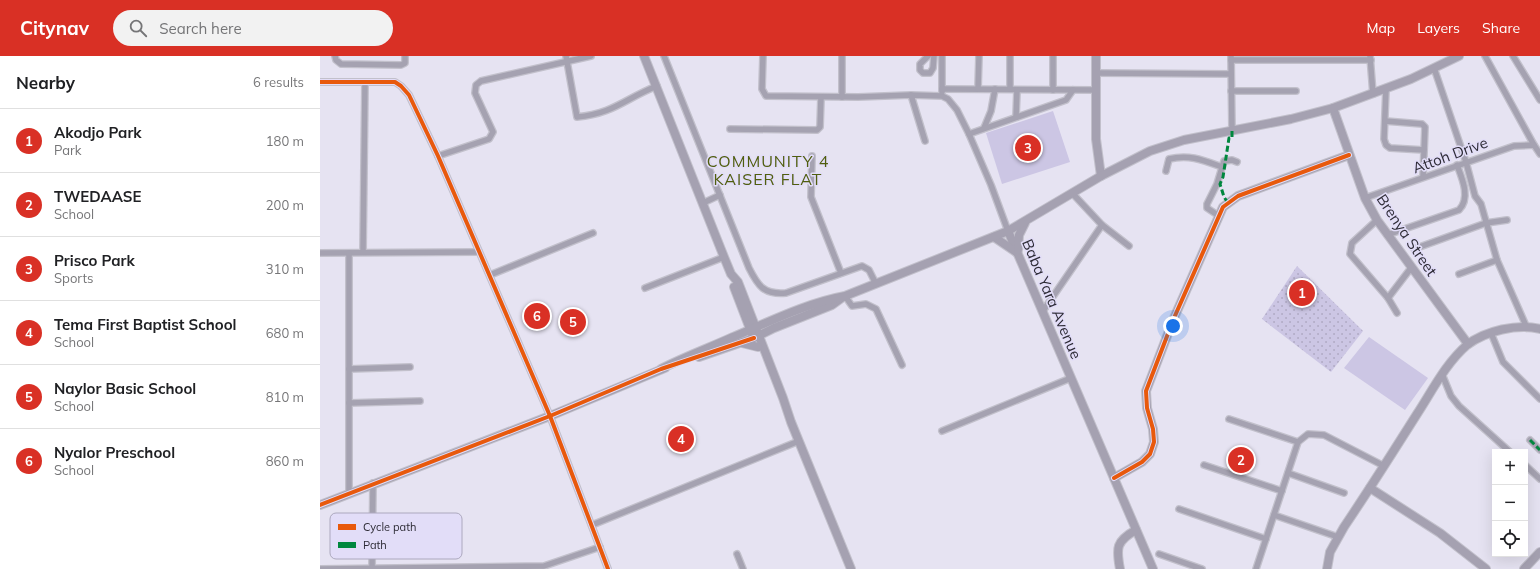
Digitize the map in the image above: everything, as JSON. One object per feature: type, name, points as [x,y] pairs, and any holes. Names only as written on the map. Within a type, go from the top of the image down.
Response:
[{"type":"main road","points":[[644,56],[731,274],[733,284],[748,315],[851,569]]},
{"type":"main road","points":[[1096,56],[1097,155],[1100,176]]},
{"type":"main road","points":[[1008,231],[1073,194],[1100,176],[1136,157],[1161,147],[1184,140],[1291,119],[1333,108],[1386,89],[1459,56]]},
{"type":"main road","name":"Brenya Street","points":[[1333,108],[1365,198],[1377,220],[1468,344]]},
{"type":"main road","points":[[1114,478],[1142,462],[1150,454],[1154,442],[1153,429],[1147,408],[1146,391],[1174,318],[1218,216],[1230,200],[1238,196],[1349,155]]},
{"type":"main road","points":[[1019,255],[1018,241],[1025,222]]},
{"type":"main road","name":"Baba Yara Avenue","points":[[755,333],[834,298],[845,296],[1008,231],[1136,530],[1149,569]]},
{"type":"main road","points":[[994,237],[1019,255]]},
{"type":"main road","points":[[748,315],[773,324],[761,348]]},
{"type":"main road","points":[[734,337],[742,327],[748,315]]},
{"type":"main road","points":[[1327,569],[1330,552],[1338,537],[1442,374],[1468,344],[1501,330],[1527,328],[1540,329]]},
{"type":"main road","points":[[661,370],[676,361],[734,337],[755,333]]},
{"type":"main road","points":[[320,505],[373,483],[550,416],[661,370],[742,343],[755,333]]},
{"type":"main road","points":[[742,343],[761,348]]},
{"type":"main road","points":[[1370,488],[1440,533],[1486,569]]},
{"type":"main road","points":[[1120,569],[1116,552],[1118,546],[1127,535],[1136,530]]},
{"type":"main road","name":"Baba Yara Avenue","points":[[1139,539],[1153,569]]},
{"type":"main road","points":[[1524,569],[1540,552]]},
{"type":"street","points":[[335,56],[336,60],[341,64],[401,65],[405,64],[405,56]]},
{"type":"street","points":[[438,156],[489,139],[492,136],[493,132],[476,93],[476,87],[480,82],[567,58],[591,56]]},
{"type":"street","points":[[664,56],[753,274],[762,288],[773,293],[786,293],[862,266],[869,270],[876,284]]},
{"type":"street","points":[[763,56],[762,89],[764,95],[821,97],[911,95],[942,96],[953,102],[991,185],[1008,231]]},
{"type":"street","points":[[842,56],[842,97]]},
{"type":"street","points":[[928,56],[920,64],[920,70],[924,73],[930,73],[932,70],[934,56]]},
{"type":"street","points":[[942,56],[942,96]]},
{"type":"street","points":[[978,89],[979,56]]},
{"type":"street","points":[[1010,56],[1010,89]]},
{"type":"street","points":[[1053,56],[1053,90]]},
{"type":"street","points":[[1485,56],[1540,154]]},
{"type":"street","points":[[1513,56],[1540,100]]},
{"type":"street","points":[[567,58],[577,117],[612,110],[656,86]]},
{"type":"street","points":[[1232,130],[1231,58],[1371,58],[1373,94]]},
{"type":"street","points":[[1434,68],[1466,162],[1475,196],[1481,204],[1497,260],[1527,328]]},
{"type":"street","points":[[1096,73],[1231,74]]},
{"type":"street","points":[[320,82],[395,82],[404,88],[409,95],[438,156],[550,416],[608,569]]},
{"type":"street","points":[[363,252],[365,82]]},
{"type":"street","points":[[942,89],[1096,90]]},
{"type":"street","points":[[984,128],[991,111],[995,89]]},
{"type":"street","points":[[1386,89],[1384,139],[1388,147],[1424,150]]},
{"type":"street","points":[[1016,117],[1017,90]]},
{"type":"street","points":[[968,134],[1066,100],[1073,90]]},
{"type":"street","points":[[1231,91],[1296,91]]},
{"type":"street","points":[[911,95],[926,141]]},
{"type":"street","points":[[730,129],[817,130],[820,127],[821,97]]},
{"type":"street","points":[[1385,121],[1424,125],[1426,129],[1423,177]]},
{"type":"street","name":"Attoh Drive","points":[[1365,198],[1514,146],[1534,145]]},
{"type":"street","points":[[812,156],[812,202],[841,273]]},
{"type":"street","points":[[1166,171],[1169,159],[1179,157],[1196,157],[1222,167]]},
{"type":"street","points":[[1218,216],[1207,208],[1207,204],[1224,160],[1238,162]]},
{"type":"street","points":[[1387,235],[1459,210],[1463,204],[1465,192],[1456,165]]},
{"type":"street","points":[[1073,194],[1102,225],[1129,246]]},
{"type":"street","points":[[703,203],[720,195]]},
{"type":"street","points":[[1377,220],[1352,242],[1350,254],[1388,298],[1397,313]]},
{"type":"street","points":[[1414,250],[1486,222],[1507,220]]},
{"type":"street","points":[[1043,311],[1102,225]]},
{"type":"street","points":[[490,275],[593,233]]},
{"type":"street","points":[[320,253],[479,252]]},
{"type":"street","points":[[349,253],[349,493]]},
{"type":"street","points":[[645,288],[724,257]]},
{"type":"street","points":[[1459,274],[1497,260]]},
{"type":"street","points":[[1388,298],[1411,268]]},
{"type":"street","points":[[845,296],[852,306],[866,304],[876,309],[902,365]]},
{"type":"street","points":[[1491,333],[1503,362],[1540,400]]},
{"type":"street","points":[[349,369],[410,367]]},
{"type":"street","points":[[1442,374],[1452,396],[1459,406],[1507,449]]},
{"type":"street","points":[[942,431],[1071,378]]},
{"type":"street","points":[[349,403],[420,401]]},
{"type":"street","points":[[1229,419],[1298,442]]},
{"type":"street","points":[[1256,569],[1298,442],[1308,434],[1324,435],[1384,466]]},
{"type":"street","points":[[1530,440],[1540,450]]},
{"type":"street","points":[[592,525],[799,441]]},
{"type":"street","points":[[1204,465],[1282,491]]},
{"type":"street","points":[[1528,468],[1540,478]]},
{"type":"street","points":[[1288,473],[1344,493]]},
{"type":"street","points":[[373,483],[373,513]]},
{"type":"street","points":[[1179,509],[1266,539]]},
{"type":"street","points":[[1274,515],[1338,537]]},
{"type":"street","points":[[320,568],[496,568],[544,566],[600,547]]},
{"type":"street","points":[[737,554],[743,569]]},
{"type":"street","points":[[1159,554],[1202,569]]},
{"type":"shaded area","points":[[1053,111],[1070,162],[1002,184],[986,133]]},
{"type":"shaded area","points":[[1297,266],[1363,331],[1331,372],[1262,319]]},
{"type":"shaded area","points":[[1369,337],[1428,378],[1405,410],[1344,368]]},
{"type":"marked path","points":[[1228,203],[1224,197],[1220,184],[1223,177],[1229,138],[1232,138],[1232,130]]},
{"type":"marked path","points":[[1530,440],[1540,450]]},
{"type":"cycle path","points":[[320,82],[395,82],[409,95],[438,156],[550,416],[608,569]]},
{"type":"cycle path","points":[[1114,478],[1142,462],[1150,454],[1154,442],[1153,429],[1147,408],[1146,391],[1174,318],[1223,207],[1238,196],[1349,155]]},
{"type":"cycle path","points":[[320,505],[550,416],[661,369],[754,338]]},
{"type":"place","name":"Prisco Park","points":[[1028,148]]},
{"type":"place","name":"Akodjo Park","points":[[1302,293]]},
{"type":"place","name":"Nyalor Preschool","points":[[537,316]]},
{"type":"place","name":"Naylor Basic School","points":[[573,322]]},
{"type":"place","name":"Tema First Baptist School","points":[[681,439]]},
{"type":"place","name":"TWEDAASE","points":[[1241,460]]},
{"type":"district","name":"COMMUNITY 4 KAISER FLAT","points":[[768,170]]}]
